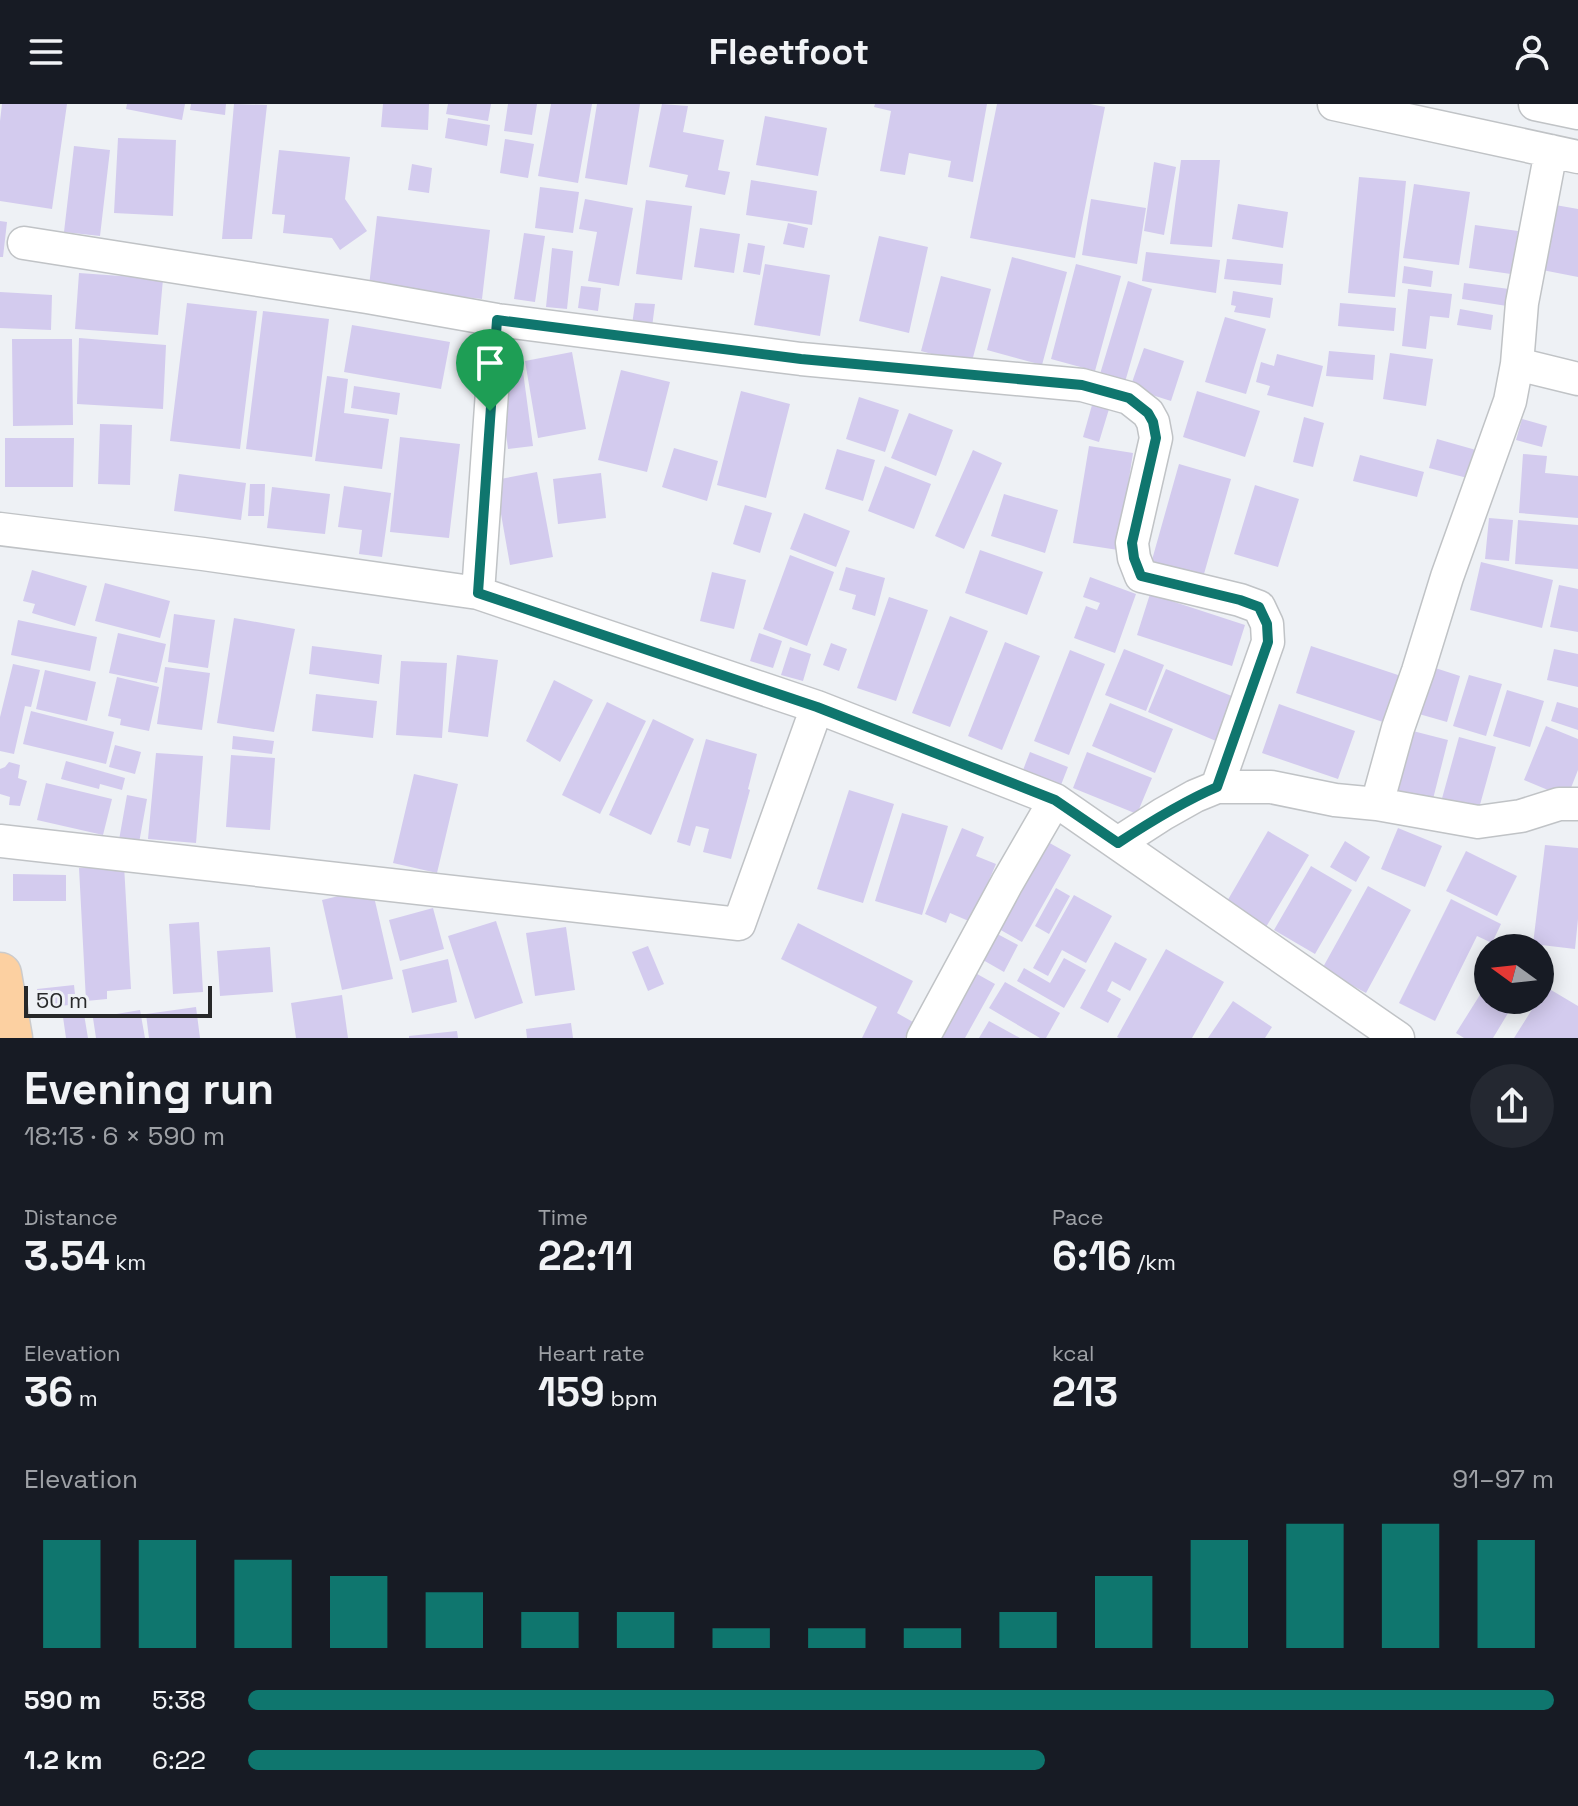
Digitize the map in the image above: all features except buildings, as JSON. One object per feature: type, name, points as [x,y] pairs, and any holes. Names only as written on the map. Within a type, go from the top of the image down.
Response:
[{"type":"main road","points":[[0,974],[11,1038]]},
{"type":"street","points":[[1334,104],[1564,154],[1522,303],[1517,364],[1506,413],[1442,591],[1377,804]]},
{"type":"street","points":[[1535,104],[1578,113]]},
{"type":"street","points":[[24,243],[497,320],[801,359],[1082,385],[1129,398],[1148,413],[1156,438],[1132,543],[1141,576],[1259,607],[1267,624],[1268,642],[1217,787]]},
{"type":"street","points":[[478,593],[497,320]]},
{"type":"street","points":[[1517,364],[1578,379]]},
{"type":"street","points":[[0,529],[478,593],[817,707],[1055,800],[1398,1038]]},
{"type":"street","points":[[0,841],[739,924],[817,707]]},
{"type":"street","points":[[1118,843],[1163,814],[1217,787],[1271,787],[1478,822],[1521,816],[1559,804],[1578,804]]},
{"type":"street","points":[[923,1038],[1055,800]]},
{"type":"route","points":[[497,320],[801,359],[1082,385],[1129,398],[1148,413],[1156,438],[1132,543],[1141,576],[1259,607],[1267,624],[1268,642],[1217,787],[1163,814],[1118,843],[1055,800],[976,769],[817,707],[478,593],[490,411],[497,320]]}]
